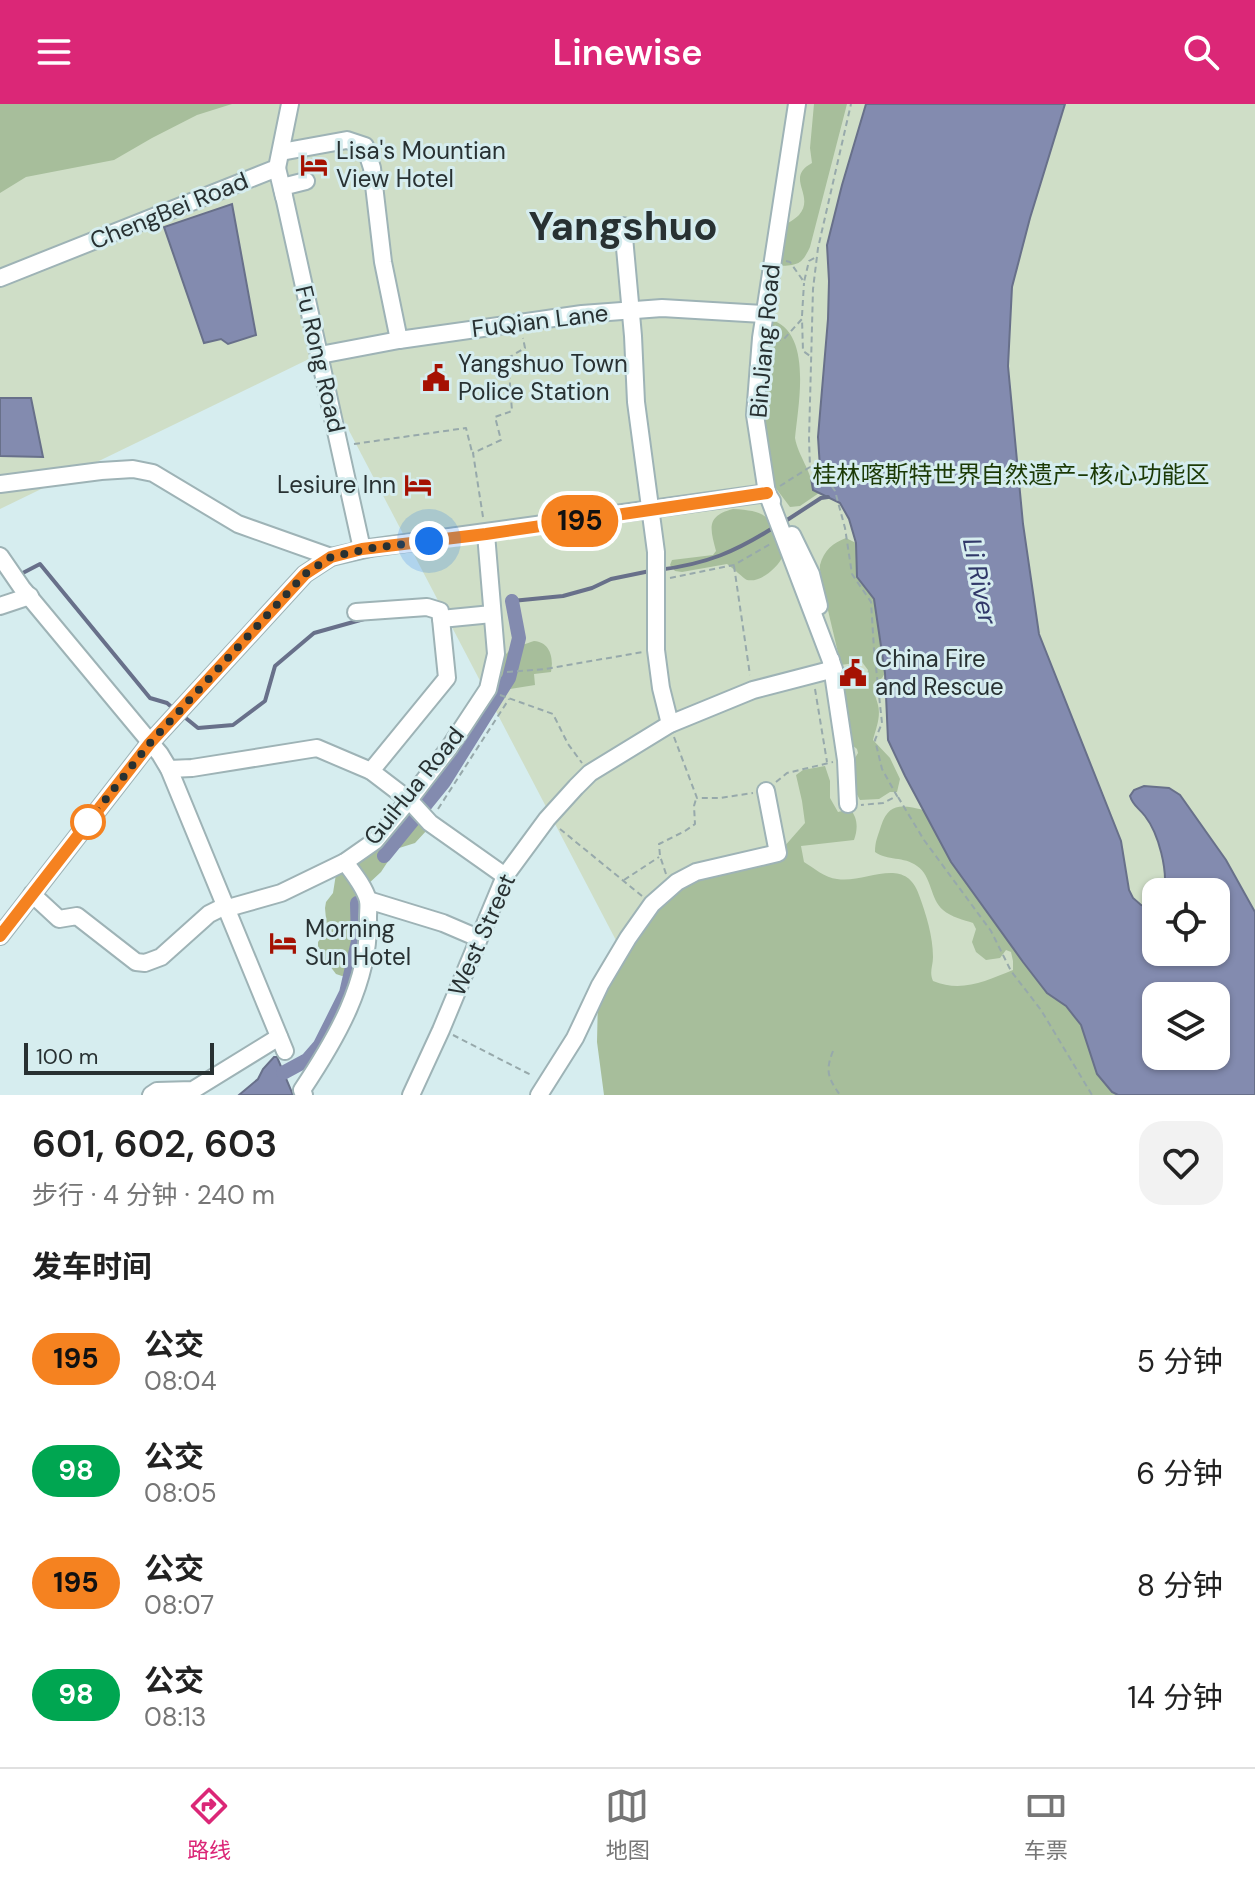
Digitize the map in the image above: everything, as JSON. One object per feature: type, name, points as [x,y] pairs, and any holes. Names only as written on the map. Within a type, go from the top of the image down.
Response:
[{"type":"street","points":[[279,160],[290,104]]},
{"type":"street","name":"BinJiang Road","points":[[797,104],[763,314],[755,415],[767,493],[811,574],[834,669],[846,760],[848,804]]},
{"type":"street","name":"ChengBei Road","points":[[0,278],[279,160],[347,140],[365,146],[372,168],[383,262],[399,340]]},
{"type":"street","name":"Fu Rong Road","points":[[279,160],[282,187],[362,549]]},
{"type":"street","points":[[306,181],[282,187],[362,549]]},
{"type":"street","points":[[623,226],[636,402],[656,552],[656,650],[670,724]]},
{"type":"street","name":"FuQian Lane","points":[[320,355],[520,322],[629,311],[685,308],[763,314]]},
{"type":"street","points":[[0,484],[101,471],[133,469],[153,473],[238,524],[331,557]]},
{"type":"street","points":[[362,549],[767,493]]},
{"type":"street","points":[[0,936],[150,743],[305,574],[331,557],[362,549],[767,493]]},
{"type":"street","points":[[767,493],[834,669]]},
{"type":"street","name":"GuiHua Road","points":[[32,894],[59,919],[77,916],[136,962],[145,963],[161,957],[209,914],[281,893],[345,862],[375,841],[449,748],[488,689],[496,654],[486,534]]},
{"type":"street","points":[[0,556],[169,769],[282,1044],[193,1092],[157,1091],[151,1095]]},
{"type":"street","points":[[0,606],[26,592]]},
{"type":"street","points":[[356,612],[427,607],[440,611],[447,678],[371,771]]},
{"type":"street","points":[[441,619],[492,612]]},
{"type":"street","name":"West Street","points":[[411,1095],[505,876],[547,819],[590,773],[670,724],[753,690],[834,669]]},
{"type":"street","points":[[169,769],[317,748],[371,771],[409,800],[430,823],[505,876]]},
{"type":"street","points":[[542,1089],[575,1038],[600,985],[652,904],[671,887],[696,872],[778,853],[766,791]]},
{"type":"street","points":[[303,1092],[342,1025],[363,970],[369,934],[368,900],[345,862]]},
{"type":"street","points":[[368,900],[443,923],[478,938]]},
{"type":"path","points":[[810,467],[813,289],[817,257],[851,104]]},
{"type":"path","points":[[772,256],[790,262],[804,282]]},
{"type":"path","points":[[812,356],[803,351],[802,319],[804,282],[809,261],[817,257]]},
{"type":"path","points":[[761,338],[783,340],[802,319]]},
{"type":"path","points":[[473,453],[501,440],[495,417],[512,411],[508,358],[525,348],[520,322]]},
{"type":"path","points":[[340,446],[466,428],[486,534]]},
{"type":"path","points":[[795,478],[810,467],[820,469],[835,491],[852,574],[871,602],[882,723],[875,740],[882,769],[924,840],[991,931],[1011,971],[1047,1020],[1092,1095]]},
{"type":"path","points":[[656,580],[734,565],[784,523]]},
{"type":"path","points":[[734,565],[753,690]]},
{"type":"path","points":[[520,670],[545,669],[656,650]]},
{"type":"path","points":[[812,675],[827,763]]},
{"type":"path","points":[[430,823],[509,699],[553,714],[568,744],[590,773]]},
{"type":"path","points":[[670,724],[697,798],[695,824],[659,844],[671,887]]},
{"type":"path","points":[[697,798],[766,791],[787,773],[846,760]]},
{"type":"path","points":[[848,804],[867,806],[897,796]]},
{"type":"path","points":[[547,819],[652,904]]},
{"type":"path","points":[[622,882],[660,856]]},
{"type":"path","points":[[441,1030],[542,1089]]},
{"type":"path","points":[[833,1051],[828,1065],[830,1081],[840,1095]]},
{"type":"green space","name":"桂林喀斯特世界自然遗产-核心功能区","points":[[0,104],[1255,104],[1255,1095],[697,1095],[311,358],[0,509]]},
{"type":"green space","points":[[0,104],[232,104],[197,115],[114,160],[26,177],[0,193]]},
{"type":"green space","points":[[814,104],[847,104],[810,247],[799,262],[780,266],[777,262],[783,226],[803,208],[800,181],[804,169],[812,163],[810,148]]},
{"type":"green space","points":[[768,319],[782,326],[792,337],[798,352],[800,388],[795,438],[813,490],[819,493],[800,506],[790,507],[772,483],[760,415]]},
{"type":"green space","points":[[733,509],[757,512],[769,520],[783,556],[777,565],[763,577],[752,580],[745,579],[727,564],[675,571],[670,565],[672,560],[713,555],[716,551],[712,536],[714,519]]},
{"type":"green space","points":[[846,538],[856,543],[857,577],[874,599],[885,673],[873,684],[879,714],[873,740],[890,758],[900,779],[897,792],[890,792],[879,799],[860,800],[852,785],[849,768],[858,753],[852,745],[844,686],[866,682],[868,670],[862,662],[841,665],[820,571],[827,551]]},
{"type":"green space","points":[[534,641],[544,644],[550,652],[551,672],[534,674],[535,685],[501,688],[498,674],[506,655],[514,648]]},
{"type":"green space","points":[[483,709],[445,773],[432,804],[427,830],[415,843],[396,849],[381,872],[367,885],[356,973],[336,974],[318,959],[318,942],[327,930],[325,908],[333,893],[336,874],[381,824],[386,809],[393,804],[416,799]]},
{"type":"green space","points":[[825,766],[830,781],[830,798],[838,812],[850,809],[853,812],[855,836],[854,840],[801,846],[804,862],[833,878],[895,873],[913,883],[922,902],[930,933],[933,981],[964,986],[1013,970],[1011,952],[1006,950],[1000,958],[986,960],[976,952],[972,942],[976,929],[973,923],[943,910],[922,870],[907,861],[875,852],[884,818],[892,809],[924,810],[951,862],[1023,962],[1047,993],[1066,1006],[1081,1025],[1097,1074],[1118,1095],[604,1095],[597,1042],[598,997],[648,916],[687,880],[783,848],[805,823],[796,775],[803,770]]},
{"type":"water","name":"Li River","points":[[866,104],[1065,104],[1012,287],[1008,366],[1023,524],[1039,634],[1121,841],[1129,890],[1142,905],[1142,966],[1230,966],[1230,878],[1165,878],[1158,842],[1145,816],[1131,799],[1134,790],[1144,786],[1169,788],[1180,795],[1226,860],[1255,912],[1255,1095],[1118,1095],[1112,1092],[1097,1074],[1081,1025],[1066,1006],[1047,993],[951,862],[905,776],[888,740],[885,673],[874,599],[857,577],[856,543],[849,519],[840,503],[813,490],[811,478],[820,468],[818,437],[828,319],[827,245]]},
{"type":"water","points":[[232,204],[256,335],[228,344],[221,339],[204,343],[164,227]]},
{"type":"water","points":[[0,398],[31,398],[43,457],[0,456]]},
{"type":"water","points":[[277,1057],[293,1095],[239,1095],[258,1079]]},
{"type":"waterway","points":[[784,522],[821,498],[828,497]]},
{"type":"waterway","points":[[658,570],[720,556],[776,526]]},
{"type":"waterway","points":[[17,576],[40,564],[150,698],[167,703],[175,710]]},
{"type":"waterway","points":[[512,601],[563,596],[611,579],[650,571]]},
{"type":"waterway","points":[[384,856],[444,782],[509,678],[519,638],[512,601]]},
{"type":"waterway","points":[[182,715],[198,728],[233,725],[265,701],[275,666],[314,633],[364,619]]},
{"type":"waterway","points":[[283,1073],[307,1060],[320,1045],[346,993],[358,941],[357,903]]},
{"type":"bus line","name":"195","points":[[0,936],[150,743],[305,574],[331,557],[372,548],[767,493]]},
{"type":"place","name":"Lisa's Mountian View Hotel","points":[[314,165]]},
{"type":"place","name":"Yangshuo Town Police Station","points":[[436,378]]},
{"type":"place","name":"Lesiure Inn","points":[[418,485]]},
{"type":"place","name":"China Fire and Rescue","points":[[853,673]]},
{"type":"place","name":"Morning Sun Hotel","points":[[283,943]]},
{"type":"district","name":"Yangshuo","points":[[623,226]]},
{"type":"route","points":[[88,822],[150,743],[305,574],[331,557],[429,541]]}]
